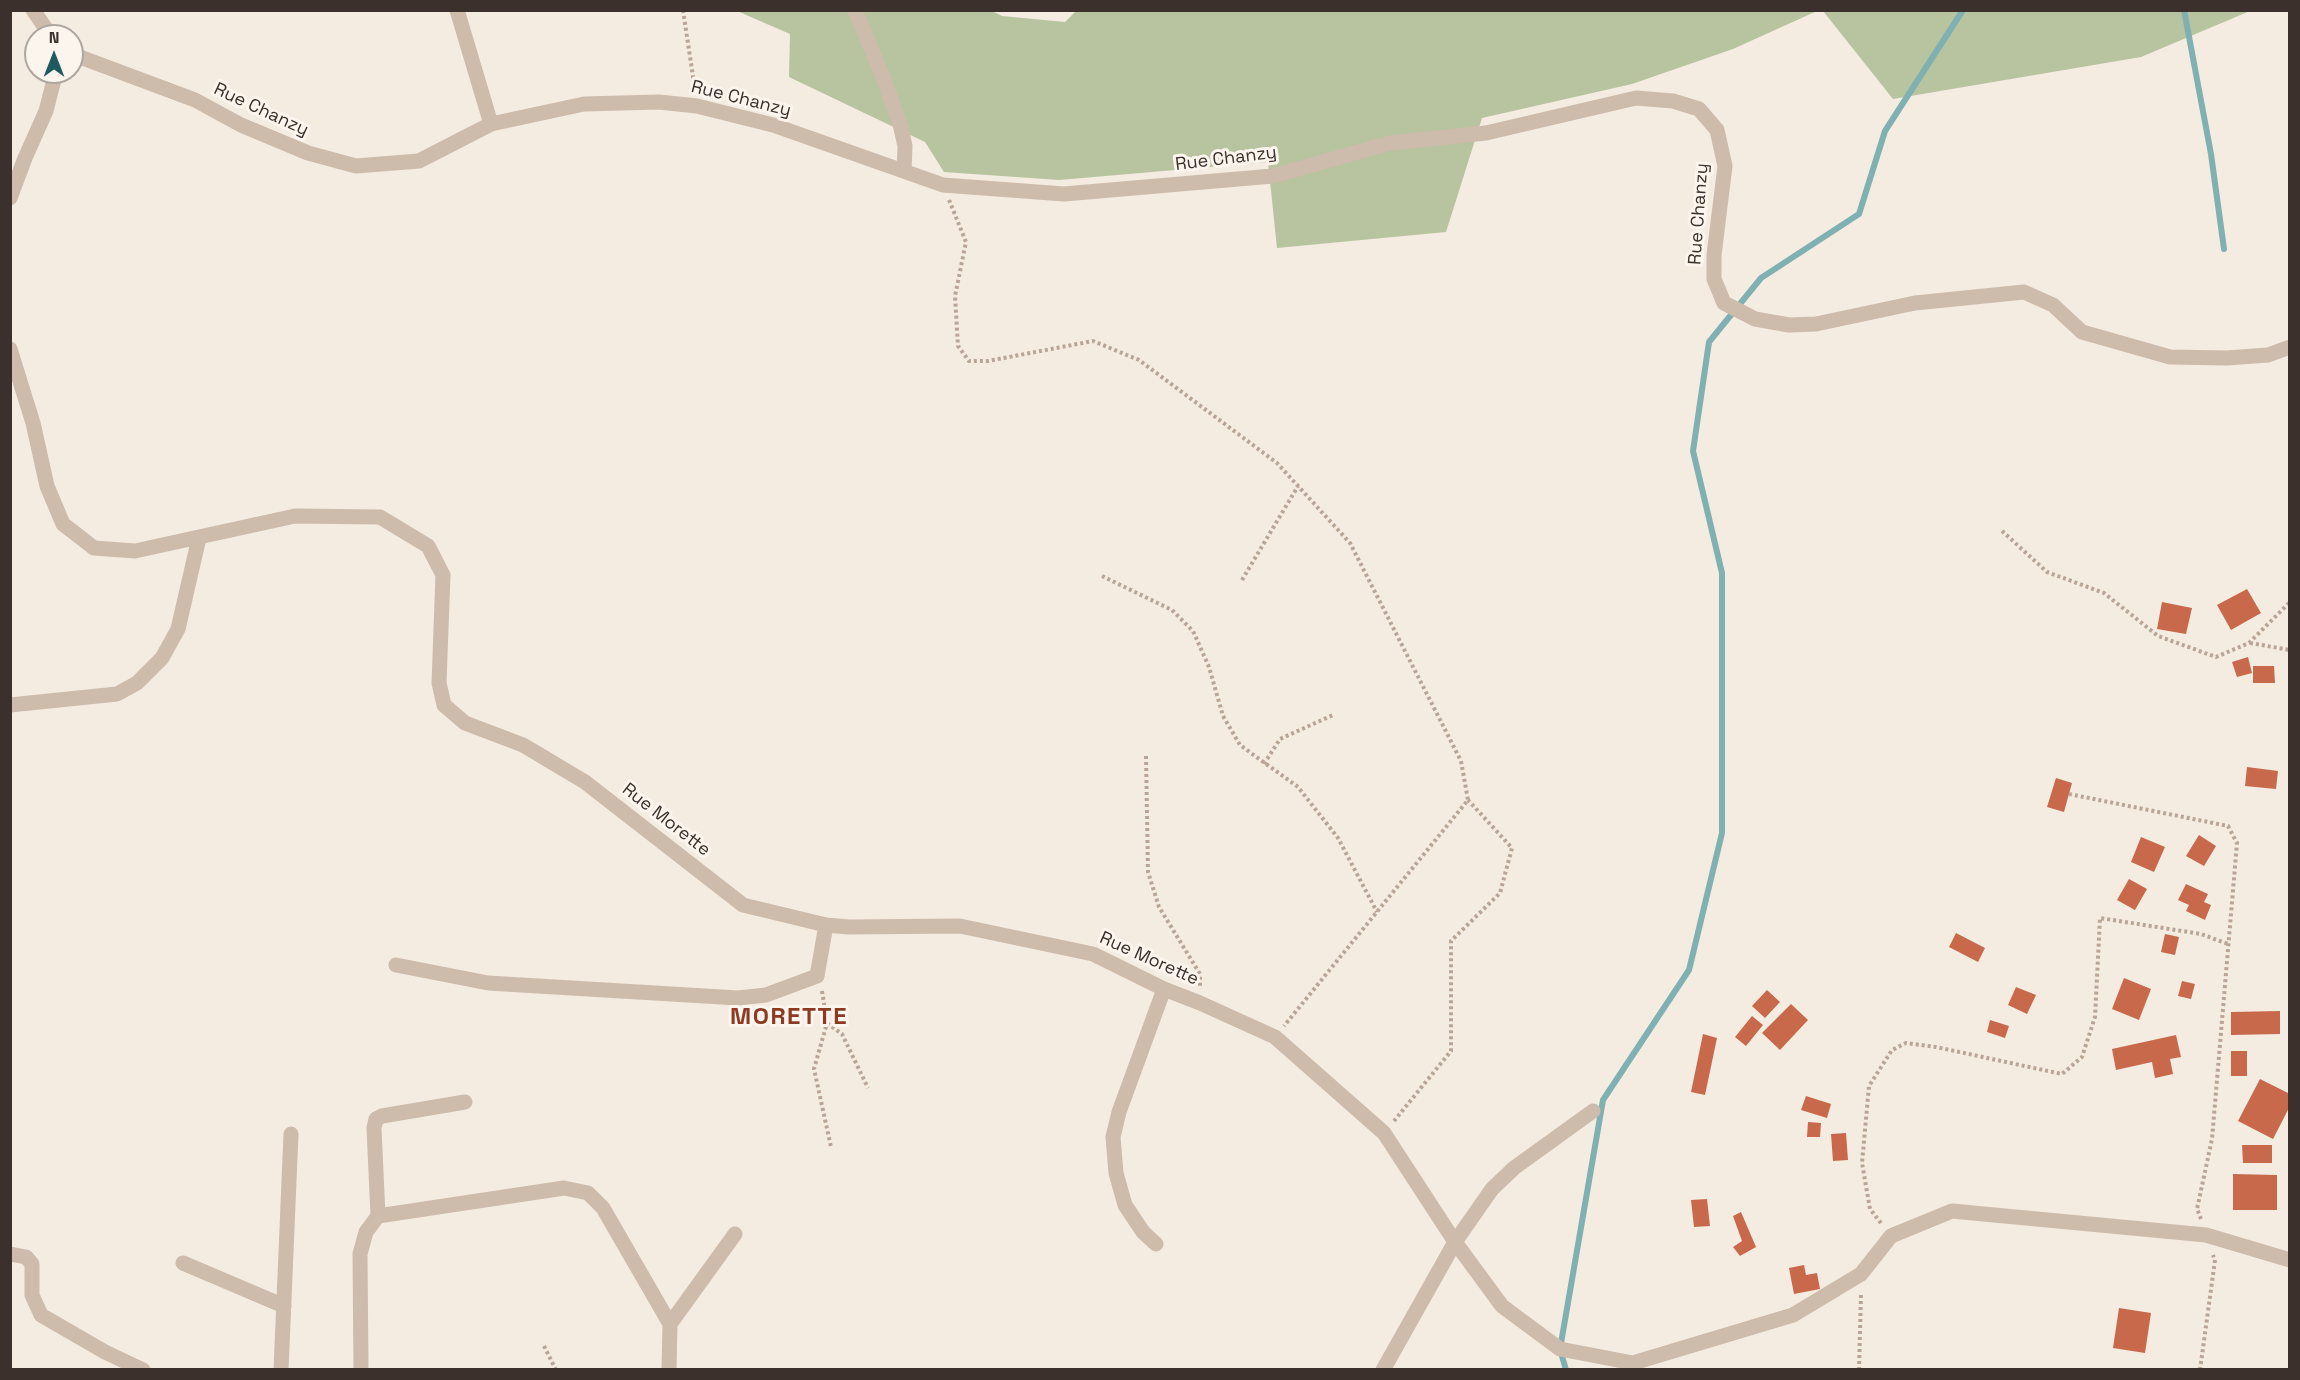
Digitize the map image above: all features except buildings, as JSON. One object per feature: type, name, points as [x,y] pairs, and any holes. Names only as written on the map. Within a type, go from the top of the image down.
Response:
[{"type":"street","points":[[33,10],[43,24]]},
{"type":"street","points":[[457,10],[491,124]]},
{"type":"street","points":[[855,10],[900,124],[905,146],[904,171]]},
{"type":"street","name":"Rue Chanzy","points":[[84,58],[195,100],[241,125],[308,153],[356,166],[419,161],[491,124],[584,104],[658,102],[698,106],[773,125],[944,185],[1064,195],[1273,176],[1390,142],[1486,133],[1636,98],[1673,101],[1699,109],[1716,130],[1725,166],[1714,255],[1714,279],[1724,303],[1755,319],[1789,325],[1816,324],[1915,303],[2024,292],[2053,305],[2082,332],[2170,357],[2268,356],[2289,346]]},
{"type":"street","points":[[10,198],[46,111],[53,84]]},
{"type":"street","name":"Rue Morette","points":[[10,349],[33,423],[47,486],[63,524],[94,548],[135,551],[295,516],[380,517],[428,546],[443,575],[439,684],[444,705],[465,723],[523,745],[585,782],[743,905],[826,925],[849,927],[960,926],[1093,954],[1164,990],[1200,1003],[1275,1037],[1384,1133],[1455,1242],[1502,1306],[1560,1349],[1633,1363],[1793,1315],[1861,1274]]},
{"type":"street","points":[[10,705],[117,694],[137,683],[162,658],[178,629],[199,538]]},
{"type":"street","points":[[396,965],[488,983],[738,998],[766,995],[817,976],[826,925]]},
{"type":"street","points":[[1156,1244],[1143,1232],[1125,1205],[1116,1173],[1113,1137],[1119,1112],[1164,990]]},
{"type":"street","points":[[361,1370],[360,1254],[366,1232],[378,1216],[374,1128],[376,1119],[382,1116],[465,1102]]},
{"type":"street","points":[[1383,1370],[1455,1242],[1492,1189],[1514,1168],[1593,1111]]},
{"type":"street","points":[[281,1370],[291,1134]]},
{"type":"street","points":[[378,1216],[564,1188],[588,1193],[603,1209],[670,1324],[669,1370]]},
{"type":"street","points":[[1861,1274],[1891,1236],[1952,1211],[2206,1235],[2289,1260]]},
{"type":"street","points":[[670,1324],[735,1234]]},
{"type":"street","points":[[10,1254],[26,1257],[32,1264],[32,1294],[40,1315],[105,1352],[143,1370]]},
{"type":"street","points":[[183,1263],[284,1306]]},
{"type":"path","points":[[683,10],[698,106]]},
{"type":"path","points":[[944,185],[966,242],[955,296],[958,346],[969,361],[988,361],[1093,341],[1139,360],[1277,463],[1350,543],[1461,761],[1468,800],[1512,848],[1500,893],[1451,941],[1451,1051],[1384,1133]]},
{"type":"path","points":[[1242,580],[1298,486]]},
{"type":"path","points":[[2002,531],[2047,572],[2104,593],[2158,636],[2216,657],[2249,643],[2289,602]]},
{"type":"path","points":[[1102,576],[1172,610],[1192,631],[1209,667],[1223,716],[1240,745],[1298,787],[1338,838],[1377,912]]},
{"type":"path","points":[[2249,643],[2289,650]]},
{"type":"path","points":[[1264,764],[1280,739],[1333,715]]},
{"type":"path","points":[[1146,756],[1148,872],[1159,907],[1200,974],[1200,1003]]},
{"type":"path","points":[[2069,794],[2228,826],[2237,843],[2212,1139],[2197,1209],[2215,1260],[2199,1370]]},
{"type":"path","points":[[1275,1037],[1468,800]]},
{"type":"path","points":[[1891,1236],[1870,1209],[1862,1163],[1869,1086],[1892,1050],[1906,1043],[1936,1047],[2062,1074],[2082,1057],[2095,1017],[2100,918],[2201,934],[2228,944]]},
{"type":"path","points":[[817,976],[825,997],[827,1023],[814,1069],[831,1147]]},
{"type":"path","points":[[827,1023],[842,1034],[868,1088]]},
{"type":"path","points":[[1859,1370],[1861,1274]]},
{"type":"path","points":[[544,1346],[556,1370]]},
{"type":"green space","points":[[990,10],[1002,16],[1065,22],[1077,10],[1817,11],[1733,49],[1632,84],[1482,118],[1446,232],[1277,248],[1268,162],[1059,180],[944,172],[925,142],[789,77],[790,34],[737,11]]},
{"type":"green space","points":[[1823,11],[2250,11],[2141,57],[1893,99]]},
{"type":"waterway","points":[[1566,1370],[1560,1349],[1603,1100],[1689,970],[1722,833],[1722,573],[1693,451],[1709,342],[1761,278],[1859,214],[1885,131],[1963,10]]},
{"type":"waterway","points":[[2184,10],[2211,154],[2224,249]]},
{"type":"district","name":"MORETTE","points":[[789,1017]]}]
